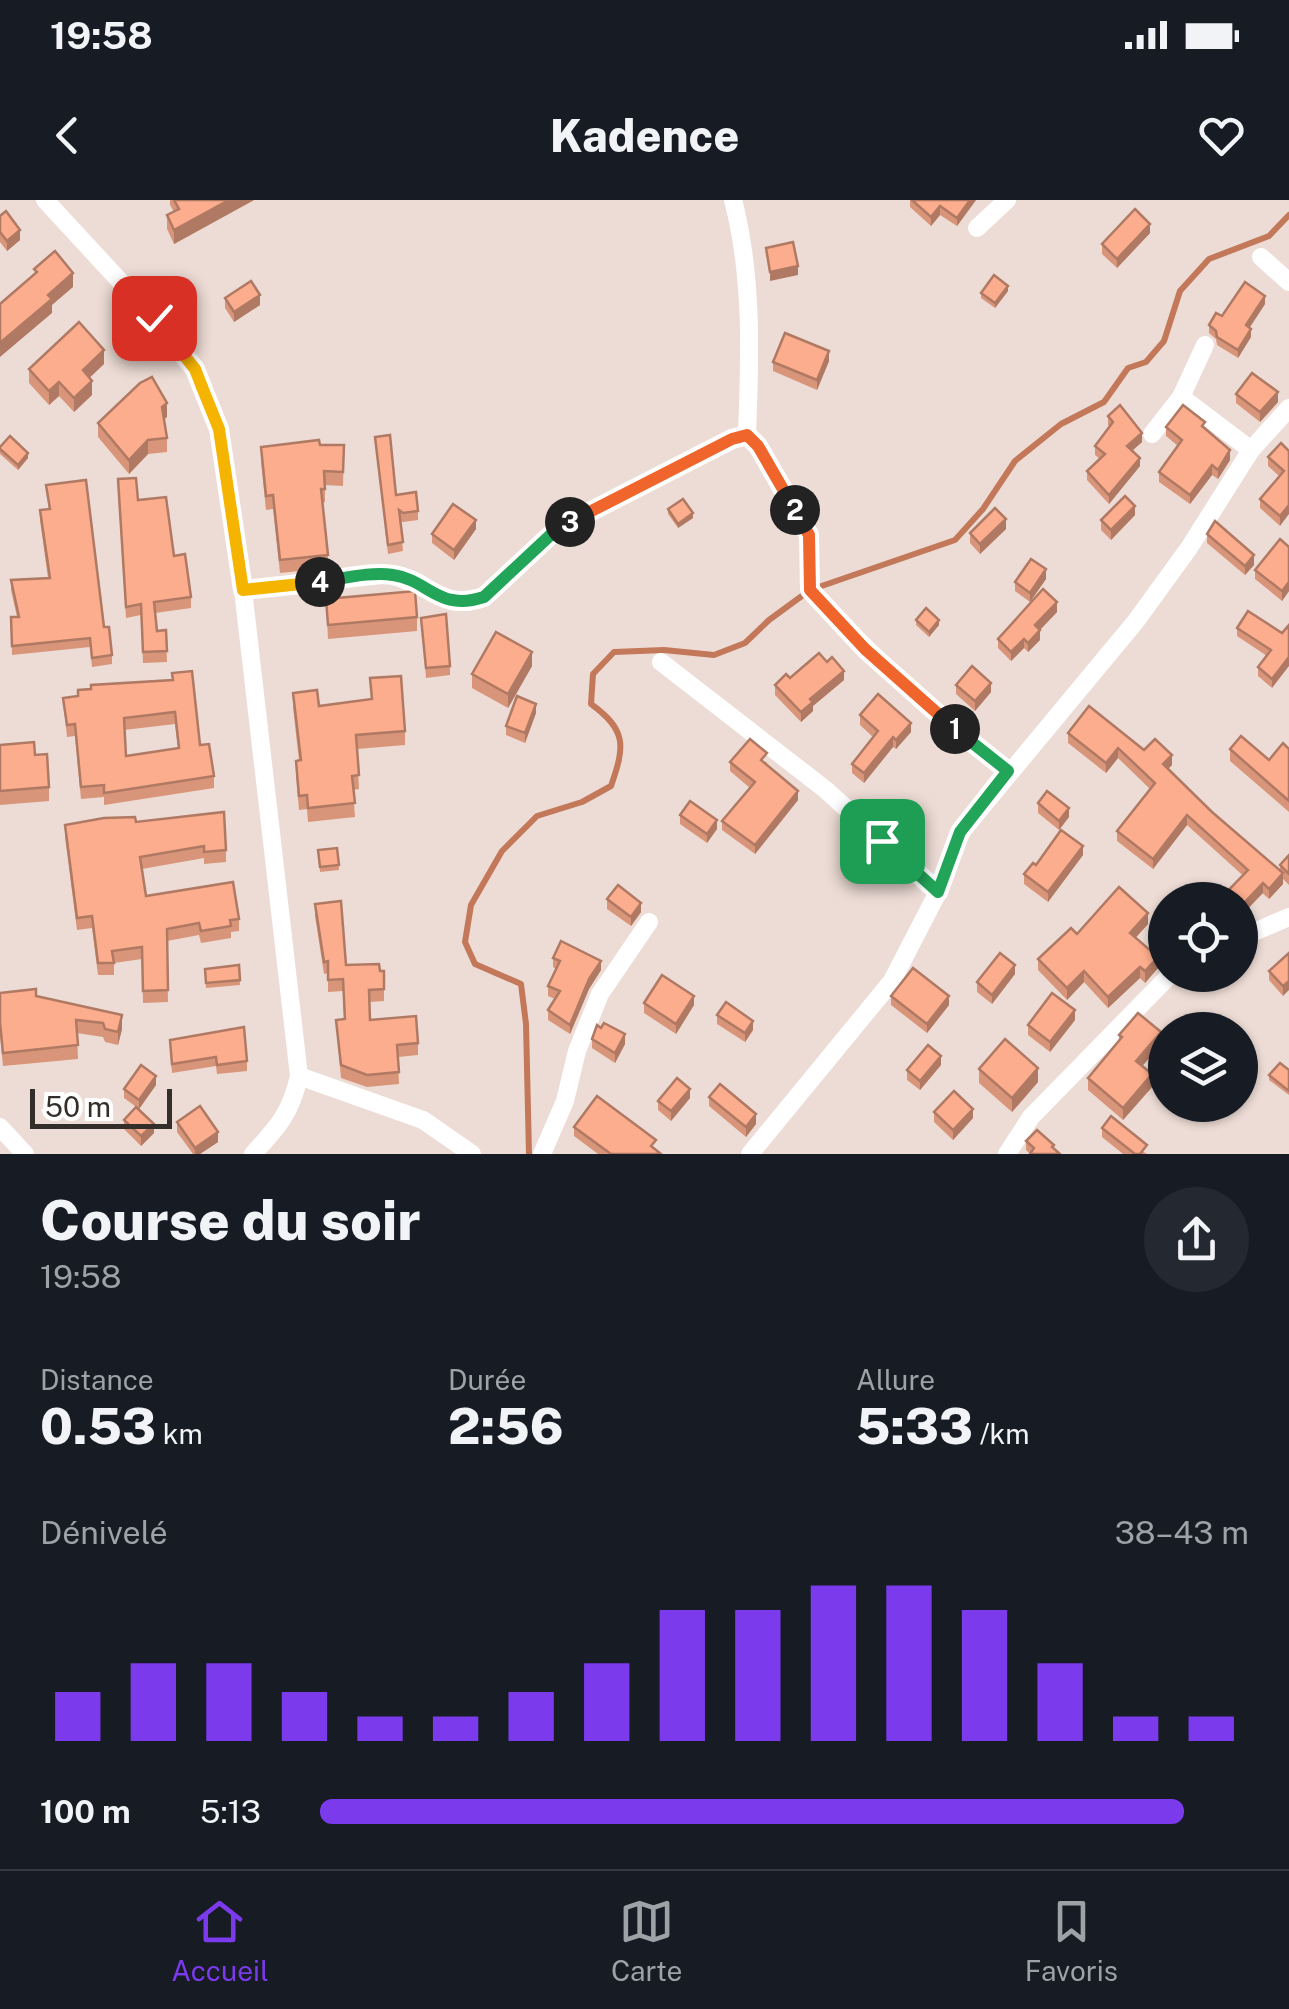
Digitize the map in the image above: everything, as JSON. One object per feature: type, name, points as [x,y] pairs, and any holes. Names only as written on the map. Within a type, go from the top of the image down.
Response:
[{"type":"street","points":[[45,200],[154,318],[195,369],[219,429],[243,590],[299,1076],[294,1100],[284,1120],[253,1154]]},
{"type":"street","points":[[733,200],[750,358],[747,435],[758,446],[809,535],[810,590],[919,700],[1008,771]]},
{"type":"street","points":[[978,228],[1007,200]]},
{"type":"street","points":[[1262,257],[1289,282]]},
{"type":"street","points":[[1152,434],[1181,397],[1205,346]]},
{"type":"street","points":[[1181,397],[1251,450]]},
{"type":"street","points":[[750,1154],[892,981],[938,892],[960,832],[1136,621],[1189,548],[1251,450],[1289,408]]},
{"type":"street","points":[[243,590],[391,574],[453,601],[470,602],[484,597],[557,529],[732,439],[747,435]]},
{"type":"street","points":[[660,662],[826,790],[938,892]]},
{"type":"street","points":[[1258,931],[1289,918]]},
{"type":"street","points":[[542,1154],[565,1100],[577,1051],[600,994],[649,922]]},
{"type":"street","points":[[1007,1154],[1032,1117],[1153,992]]},
{"type":"street","points":[[299,1076],[423,1120],[472,1154]]},
{"type":"street","points":[[0,1127],[25,1154]]},
{"type":"building","points":[[174,200],[229,200],[174,230],[167,215],[179,209]]},
{"type":"building","points":[[912,200],[970,200],[957,218],[940,206],[931,217]]},
{"type":"building","points":[[1135,209],[1150,224],[1117,259],[1102,244]]},
{"type":"building","points":[[6,211],[20,230],[7,241],[0,232],[0,216]]},
{"type":"building","points":[[793,242],[798,266],[770,272],[766,248]]},
{"type":"building","points":[[55,251],[73,273],[48,295],[52,299],[0,343],[0,304]]},
{"type":"building","points":[[994,275],[1008,286],[995,303],[981,293]]},
{"type":"building","points":[[251,281],[260,295],[234,312],[225,298]]},
{"type":"building","points":[[1245,282],[1265,296],[1246,325],[1251,329],[1238,350],[1217,337],[1209,325],[1216,313],[1222,316]]},
{"type":"building","points":[[79,322],[104,350],[83,370],[92,381],[74,398],[59,382],[49,391],[29,369]]},
{"type":"building","points":[[785,333],[829,351],[817,380],[773,362]]},
{"type":"building","points":[[1252,373],[1278,392],[1260,412],[1236,394]]},
{"type":"building","points":[[152,377],[167,403],[162,407],[167,438],[148,440],[129,460],[98,423],[140,383]]},
{"type":"building","points":[[1120,405],[1142,433],[1127,446],[1140,458],[1109,495],[1087,471],[1105,454],[1095,446],[1113,422],[1108,416]]},
{"type":"building","points":[[1183,405],[1230,450],[1218,470],[1212,465],[1190,495],[1159,472],[1182,440],[1166,427]]},
{"type":"building","points":[[390,435],[396,495],[416,492],[418,511],[399,510],[403,542],[388,545],[375,437]]},
{"type":"building","points":[[10,436],[28,453],[18,465],[0,449]]},
{"type":"building","points":[[319,440],[320,445],[344,445],[343,472],[324,471],[325,489],[321,489],[328,555],[280,560],[273,495],[266,496],[261,447]]},
{"type":"building","points":[[1281,443],[1289,451],[1289,505],[1280,516],[1260,499],[1284,471],[1268,457]]},
{"type":"building","points":[[136,478],[138,500],[166,497],[174,556],[185,554],[191,597],[154,602],[157,631],[166,630],[167,651],[143,652],[141,604],[126,607],[118,479]]},
{"type":"building","points":[[86,480],[104,627],[109,627],[112,655],[92,658],[90,638],[12,646],[11,617],[19,617],[11,580],[50,578],[40,510],[50,509],[46,485]]},
{"type":"building","points":[[1125,496],[1135,506],[1111,530],[1101,520]]},
{"type":"building","points":[[683,499],[693,513],[678,524],[668,509]]},
{"type":"building","points":[[453,504],[476,520],[454,550],[432,534]]},
{"type":"building","points":[[995,508],[1006,519],[980,544],[970,533]]},
{"type":"building","points":[[1215,521],[1254,555],[1245,566],[1207,534]]},
{"type":"building","points":[[1280,539],[1289,547],[1289,582],[1282,591],[1255,570]]},
{"type":"building","points":[[1031,559],[1046,569],[1030,593],[1015,582]]},
{"type":"building","points":[[1043,589],[1057,602],[1035,625],[1040,630],[1028,643],[1024,639],[1011,652],[998,639]]},
{"type":"building","points":[[415,591],[417,617],[328,625],[326,599]]},
{"type":"building","points":[[926,608],[939,620],[929,632],[916,620]]},
{"type":"building","points":[[1248,611],[1282,633],[1289,625],[1289,657],[1272,679],[1258,667],[1271,650],[1237,628]]},
{"type":"building","points":[[446,614],[450,666],[426,668],[421,618]]},
{"type":"building","points":[[496,632],[532,652],[508,694],[472,674]]},
{"type":"building","points":[[819,653],[827,662],[832,657],[844,671],[810,699],[813,702],[801,712],[775,685],[786,674],[790,678]]},
{"type":"building","points":[[972,666],[991,683],[975,701],[956,685]]},
{"type":"building","points":[[192,671],[200,745],[209,744],[214,776],[104,793],[104,785],[81,787],[75,724],[67,725],[63,698],[78,696],[78,690],[91,689],[91,685],[173,680],[172,673]],"holes":[[[175,712],[179,748],[126,756],[124,718]]]},
{"type":"building","points":[[401,676],[405,731],[356,735],[359,775],[352,776],[355,803],[308,808],[307,795],[299,796],[296,761],[301,760],[293,693],[317,690],[319,706],[372,699],[370,678]]},
{"type":"building","points":[[878,694],[911,723],[896,740],[893,737],[864,773],[852,764],[878,731],[860,715]]},
{"type":"building","points":[[517,696],[536,704],[525,733],[506,726]]},
{"type":"building","points":[[1089,706],[1144,750],[1155,739],[1172,755],[1163,764],[1283,873],[1269,889],[1263,883],[1258,888],[1258,882],[1236,882],[1248,870],[1187,815],[1153,859],[1117,831],[1155,783],[1118,748],[1106,763],[1068,733]]},
{"type":"building","points":[[1241,736],[1269,760],[1283,743],[1289,749],[1289,801],[1230,749]]},
{"type":"building","points":[[750,739],[767,753],[761,760],[798,791],[755,845],[722,821],[755,782],[730,762]]},
{"type":"building","points":[[34,742],[35,755],[47,754],[49,787],[0,791],[0,745]]},
{"type":"building","points":[[1047,791],[1069,808],[1059,821],[1038,803]]},
{"type":"building","points":[[690,801],[717,820],[707,834],[680,815]]},
{"type":"building","points":[[224,812],[226,850],[204,852],[204,846],[140,857],[146,896],[233,882],[239,919],[230,920],[231,926],[201,931],[199,923],[167,929],[168,990],[143,991],[142,947],[112,951],[114,963],[98,963],[92,916],[77,918],[65,825],[104,818],[135,817],[136,822]]},
{"type":"building","points":[[1061,830],[1083,846],[1048,892],[1024,874],[1033,863],[1036,865]]},
{"type":"building","points":[[337,848],[339,865],[320,867],[318,850]]},
{"type":"building","points":[[1289,855],[1289,874],[1280,865]]},
{"type":"building","points":[[618,885],[641,903],[631,917],[607,899]]},
{"type":"building","points":[[1119,887],[1148,913],[1130,933],[1148,948],[1148,968],[1145,971],[1140,967],[1108,997],[1084,971],[1067,988],[1038,959],[1071,928],[1077,934]]},
{"type":"building","points":[[341,901],[346,965],[379,964],[380,971],[384,971],[384,989],[369,990],[370,1020],[416,1016],[418,1043],[397,1045],[399,1072],[367,1075],[341,1065],[336,1020],[345,1019],[343,979],[328,980],[328,961],[324,962],[315,904]]},
{"type":"building","points":[[561,941],[601,961],[570,1025],[548,1010],[560,991],[548,986],[560,961],[553,958]]},
{"type":"building","points":[[1000,953],[1015,965],[992,995],[977,982]]},
{"type":"building","points":[[1289,953],[1289,981],[1283,986],[1269,971]]},
{"type":"building","points":[[239,965],[240,980],[206,983],[205,969]]},
{"type":"building","points":[[913,968],[949,996],[927,1024],[891,996]]},
{"type":"building","points":[[662,975],[694,996],[676,1024],[644,1003]]},
{"type":"building","points":[[36,989],[36,996],[122,1015],[118,1032],[105,1029],[103,1023],[76,1020],[78,1045],[3,1053],[0,993]]},
{"type":"building","points":[[1052,993],[1075,1010],[1050,1042],[1028,1025]]},
{"type":"building","points":[[726,1002],[753,1021],[745,1033],[717,1015]]},
{"type":"building","points":[[1138,1013],[1148,1021],[1148,1047],[1136,1061],[1148,1071],[1148,1079],[1123,1108],[1088,1078],[1122,1037],[1119,1035]]},
{"type":"building","points":[[604,1023],[625,1034],[615,1053],[592,1039],[597,1025],[601,1028]]},
{"type":"building","points":[[244,1027],[247,1061],[217,1065],[216,1057],[172,1064],[170,1040]]},
{"type":"building","points":[[1005,1039],[1038,1068],[1012,1098],[979,1069]]},
{"type":"building","points":[[928,1045],[941,1056],[920,1081],[907,1070]]},
{"type":"building","points":[[1280,1063],[1289,1070],[1289,1091],[1269,1075]]},
{"type":"building","points":[[141,1065],[156,1076],[139,1100],[124,1089]]},
{"type":"building","points":[[677,1078],[690,1089],[671,1111],[658,1101]]},
{"type":"building","points":[[720,1084],[756,1114],[746,1127],[709,1097]]},
{"type":"building","points":[[954,1091],[973,1109],[953,1130],[934,1112]]},
{"type":"building","points":[[597,1096],[656,1140],[651,1146],[661,1154],[611,1154],[574,1127]]},
{"type":"building","points":[[200,1106],[218,1132],[195,1148],[177,1122]]},
{"type":"building","points":[[136,1107],[154,1124],[141,1136],[124,1120]]},
{"type":"building","points":[[1111,1116],[1147,1145],[1140,1154],[1102,1128]]},
{"type":"building","points":[[1037,1130],[1060,1154],[1030,1154],[1034,1148],[1026,1141]]},
{"type":"waterway","points":[[529,1154],[526,1024],[521,984],[475,964],[465,942],[471,905],[502,851],[537,816],[582,802],[611,786],[620,740],[611,722],[591,704],[593,674],[614,652],[664,650],[714,655],[745,643],[810,590],[955,540],[983,509],[1015,461],[1061,424],[1104,402],[1128,368],[1146,362],[1164,341],[1180,291],[1209,259],[1269,236],[1289,215]]},
{"type":"route","points":[[154,318],[195,369],[219,429],[243,590],[391,574],[453,601],[470,602],[484,597],[557,529],[732,439],[747,435],[758,446],[809,535],[810,590],[919,700],[1008,771],[960,832],[938,892],[882,841]]}]
